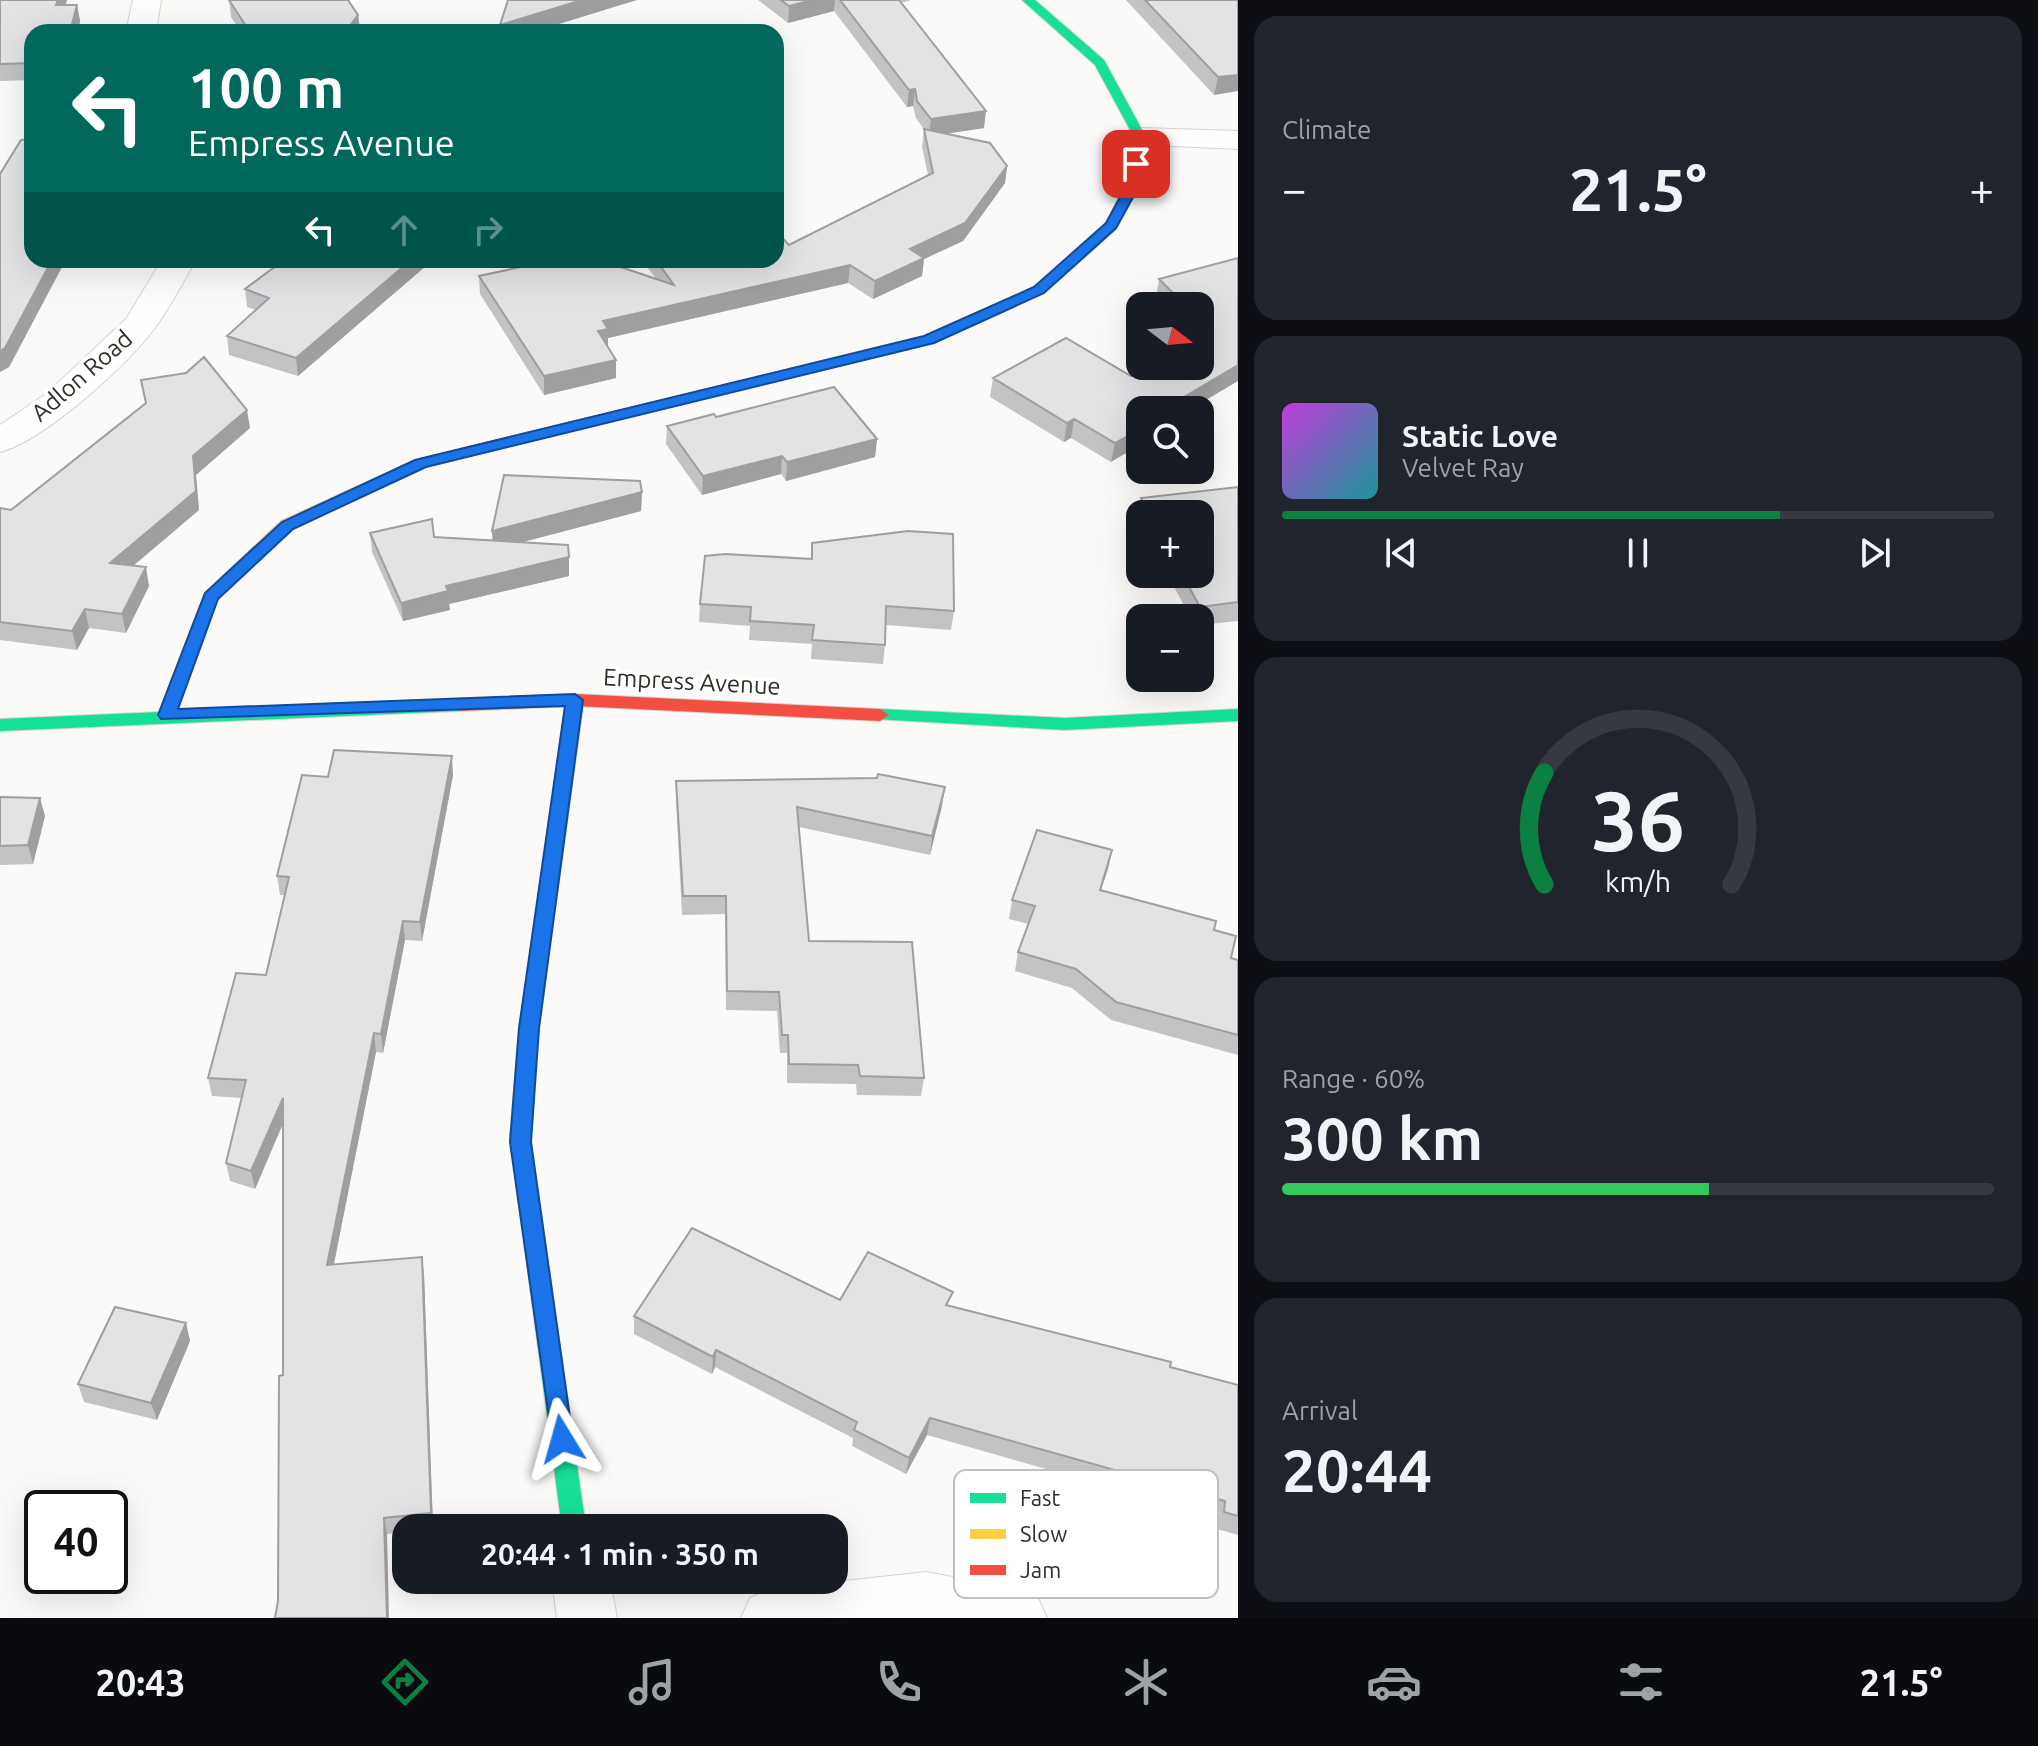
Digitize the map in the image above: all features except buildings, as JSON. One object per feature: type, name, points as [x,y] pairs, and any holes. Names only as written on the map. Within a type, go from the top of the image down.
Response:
[{"type":"street","points":[[142,24],[147,0]]},
{"type":"street","points":[[167,715],[211,597],[287,525],[421,463],[929,340],[1039,290],[1111,226],[1130,190],[1140,137],[1100,63],[1028,0]]},
{"type":"street","points":[[1140,137],[1238,140]]},
{"type":"street","name":"Adlon Road","points":[[0,441],[59,402],[140,325],[174,268]]},
{"type":"street","points":[[572,1514],[520,1142],[529,1028],[575,700]]},
{"type":"street","name":"Empress Avenue","points":[[0,725],[167,715],[575,700],[1065,724],[1238,715]]},
{"type":"street","points":[[583,1594],[587,1618]]},
{"type":"street","points":[[771,1618],[926,1601],[1017,1618]]},
{"type":"traffic: fast","points":[[1028,0],[1100,63],[1140,137],[1130,190],[1111,226],[1089,246]]},
{"type":"traffic: fast","points":[[548,894],[575,700]]},
{"type":"traffic: fast","points":[[0,725],[459,705]]},
{"type":"traffic: fast","points":[[880,715],[1065,724],[1238,715]]},
{"type":"traffic: fast","points":[[520,1137],[572,1514]]},
{"type":"traffic: slow","points":[[167,715],[211,597],[287,525],[421,463],[605,418]]},
{"type":"traffic: jam","points":[[605,418],[929,340],[1039,290],[1089,246]]},
{"type":"traffic: jam","points":[[459,705],[575,700],[880,715]]},
{"type":"traffic: jam","points":[[520,1137],[529,1028],[548,894]]},
{"type":"route","points":[[562,1439],[520,1142],[529,1028],[575,700],[167,715],[211,597],[287,525],[421,463],[929,340],[1039,290],[1111,226],[1130,190],[1136,164]]}]
